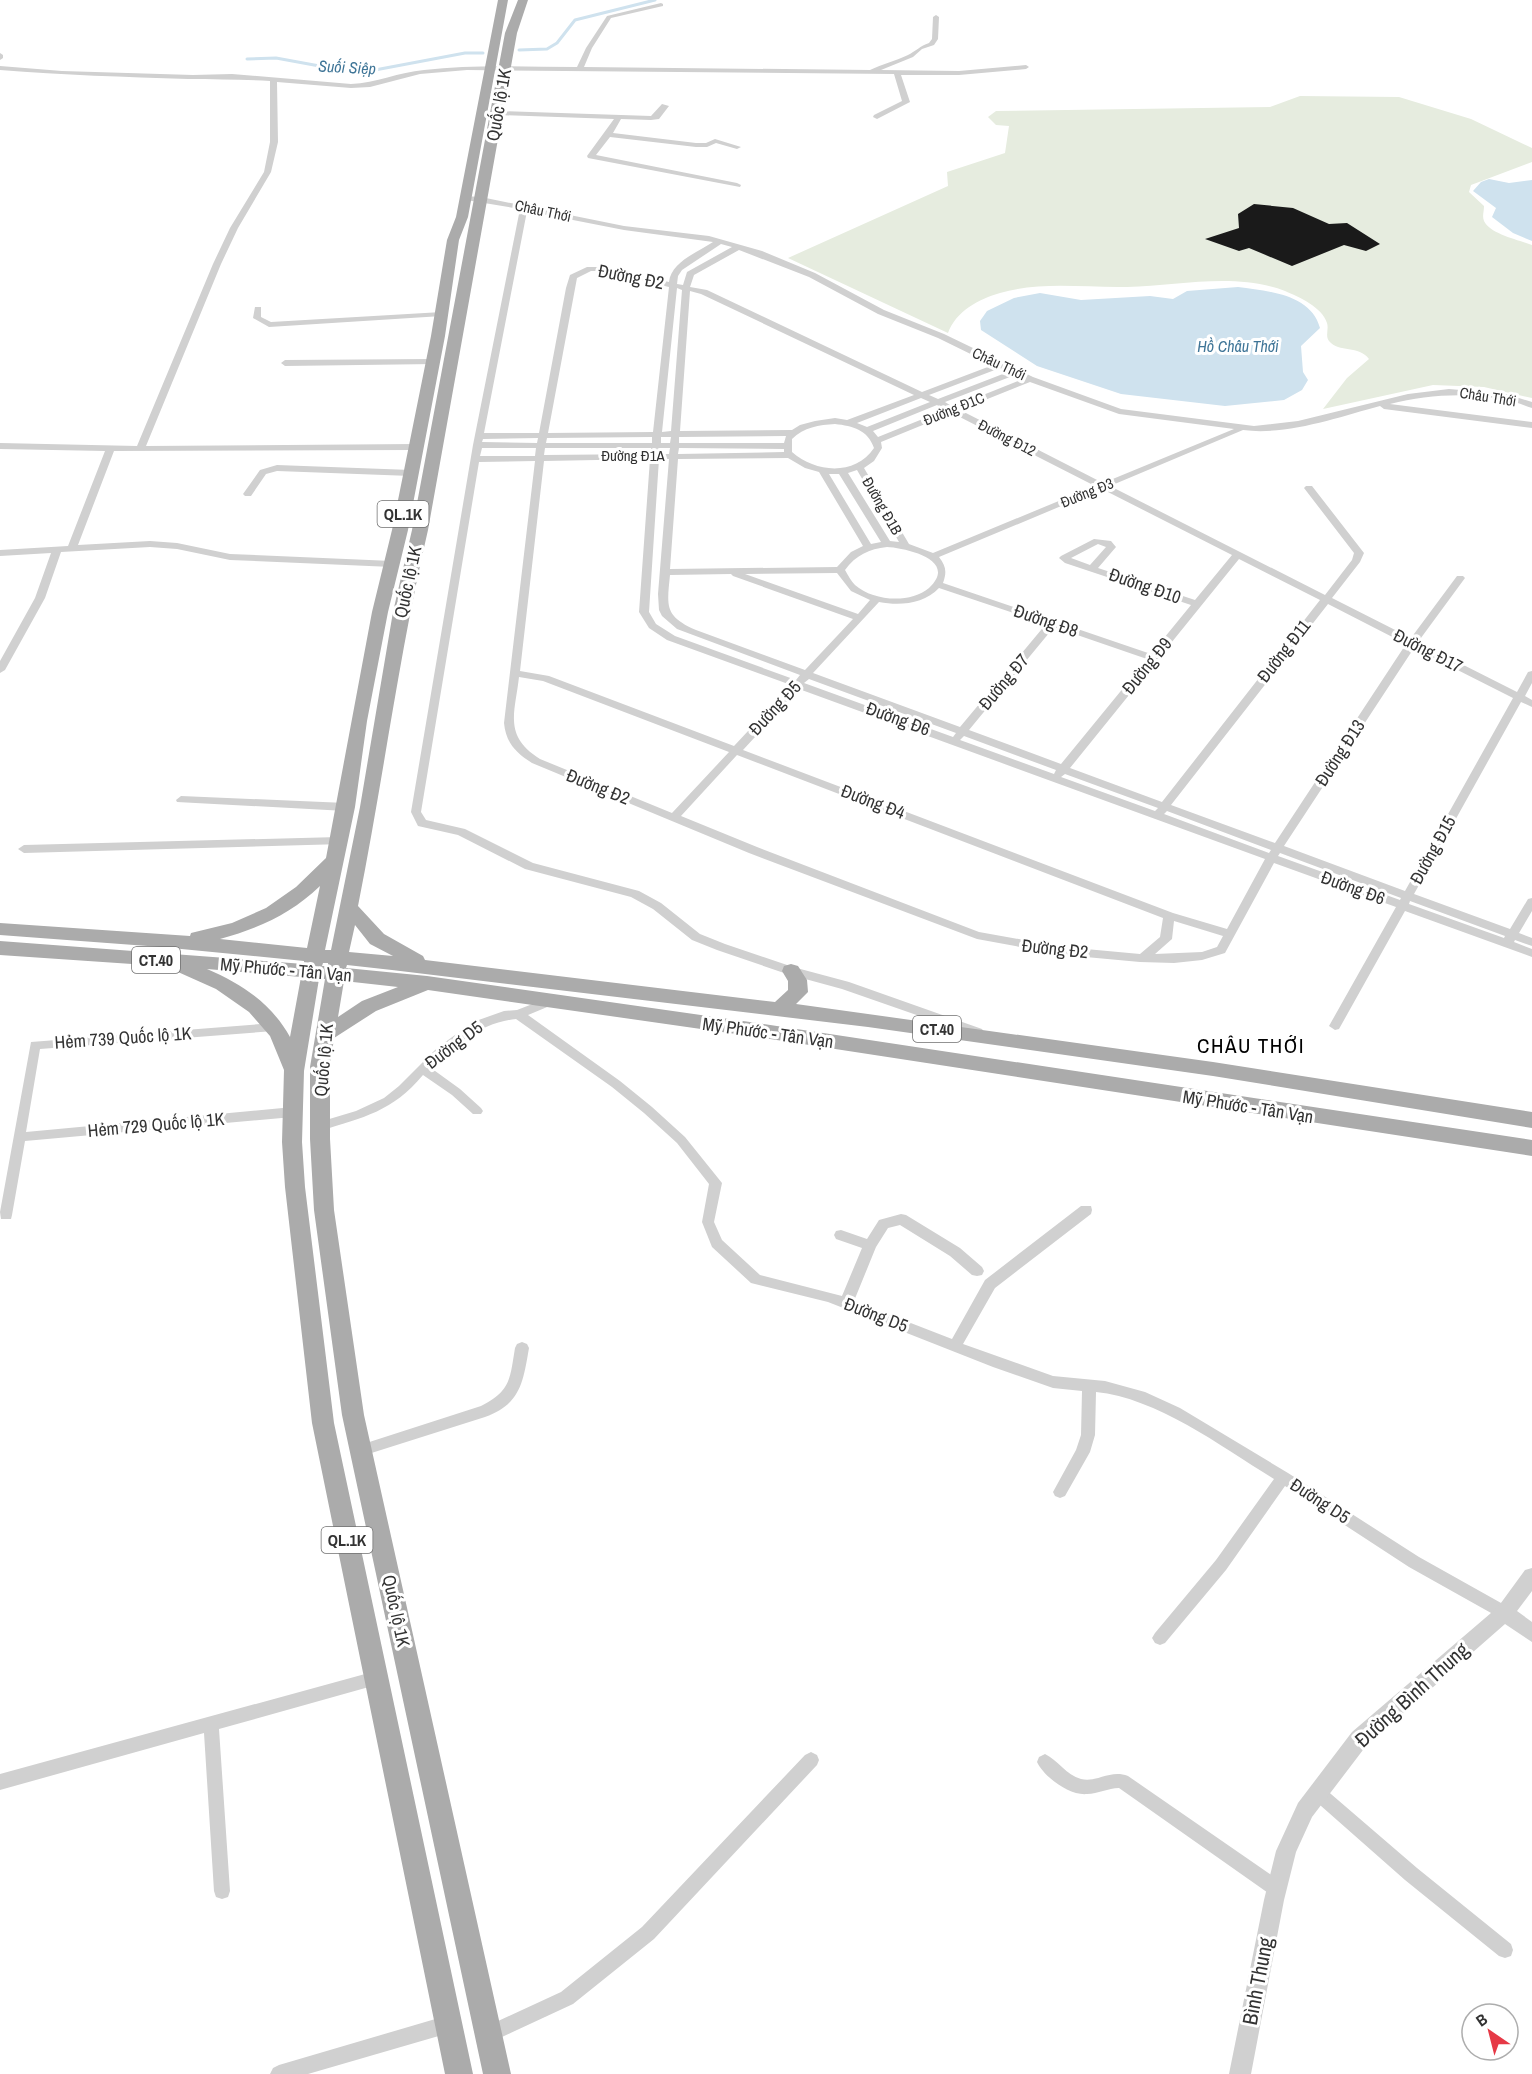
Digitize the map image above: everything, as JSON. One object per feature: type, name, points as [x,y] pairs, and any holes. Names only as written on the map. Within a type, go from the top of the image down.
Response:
[{"type":"main road","name":"Quốc lộ 1K","points":[[497,2074],[353,1415],[324,1210],[320,1067],[337,966],[369,807],[401,612],[420,530],[473,199],[489,67],[503,0]]},
{"type":"main road","name":"Quốc lộ 1K","points":[[459,2074],[323,1423],[302,1252],[292,1142],[294,1071],[313,963],[346,807],[359,722],[442,314],[453,240],[473,199],[498,113],[511,33],[523,0]]},
{"type":"main road","points":[[180,942],[234,929],[270,915],[295,901],[337,850]]},
{"type":"main road","points":[[325,1035],[349,1017],[430,976],[377,939],[349,907]]},
{"type":"main road","name":"Mỹ Phước - Tân Vạn","points":[[0,929],[180,942],[337,966],[779,1009],[1214,1069],[1532,1120]]},
{"type":"main road","name":"Mỹ Phước - Tân Vạn","points":[[0,948],[169,961],[313,963]]},
{"type":"main road","points":[[169,961],[226,985],[244,997],[274,1027],[294,1071]]},
{"type":"main road","points":[[779,1009],[798,992],[797,980],[791,971]]},
{"type":"main road","name":"Mỹ Phước - Tân Vạn","points":[[430,976],[548,1002],[757,1030],[1532,1148]]},
{"type":"street","points":[[579,70],[589,48],[609,17],[661,5]]},
{"type":"street","points":[[871,72],[887,63],[911,56],[920,48],[932,44],[935,39],[936,17]]},
{"type":"street","points":[[0,68],[62,73],[201,78],[232,76],[351,86],[370,85],[439,69],[489,67],[897,73],[969,72],[1026,67]]},
{"type":"street","points":[[877,117],[906,102],[897,73]]},
{"type":"street","points":[[140,449],[230,236],[271,162],[274,80]]},
{"type":"street","points":[[498,113],[656,117],[665,106]]},
{"type":"street","points":[[619,117],[591,156],[737,185]]},
{"type":"street","points":[[608,135],[696,145],[707,145],[715,141],[737,147]]},
{"type":"street","name":"Châu Thới","points":[[473,199],[524,207],[607,225],[680,233],[720,241],[812,275],[881,312],[941,336],[1030,379],[1119,411],[1240,429],[1298,424],[1408,397],[1449,392],[1506,397],[1532,405]]},
{"type":"street","points":[[524,207],[478,441],[417,817],[422,823],[461,832],[529,866],[635,894],[657,906],[696,937],[791,971],[844,985],[991,1037]]},
{"type":"street","name":"Đường Đ6","points":[[720,241],[679,268],[674,276],[666,333],[645,591],[644,612],[652,626],[671,638],[889,716],[959,736],[1510,939],[1532,942]]},
{"type":"street","points":[[686,287],[690,274],[738,247]]},
{"type":"street","name":"Đường Đ2","points":[[673,285],[600,269],[590,269],[573,277],[542,441],[508,723],[510,737],[517,750],[536,761],[673,818],[977,935],[1011,944],[1143,958],[1199,958],[1221,950],[1230,934]]},
{"type":"street","name":"Đường Đ12","points":[[673,285],[704,292],[937,402],[1324,599]]},
{"type":"street","name":"Đường Đ6","points":[[686,287],[665,572],[666,618],[676,626],[897,708],[959,736]]},
{"type":"street","points":[[258,309],[257,318],[269,325],[442,314]]},
{"type":"street","points":[[666,333],[682,332]]},
{"type":"street","points":[[285,363],[432,362]]},
{"type":"street","name":"Đường Đ1C","points":[[848,423],[1000,365]]},
{"type":"street","name":"Đường Đ1C","points":[[866,430],[1015,372]]},
{"type":"street","name":"Đường Đ1C","points":[[877,440],[1030,379]]},
{"type":"street","points":[[662,385],[679,385]]},
{"type":"street","points":[[1377,405],[1532,425]]},
{"type":"street","points":[[848,423],[866,430],[877,440],[878,448],[875,456],[859,466],[842,471],[822,470],[803,465],[788,450],[792,433],[810,424],[848,423]]},
{"type":"street","name":"Đường Đ3","points":[[933,556],[1240,429]]},
{"type":"street","name":"Đường Đ1A","points":[[476,459],[540,457],[792,433]]},
{"type":"street","name":"Đường Đ1A","points":[[478,441],[542,441],[788,450]]},
{"type":"street","points":[[0,446],[110,449],[415,447]]},
{"type":"street","points":[[72,549],[110,449]]},
{"type":"street","name":"Đường Đ1B","points":[[859,466],[905,545]]},
{"type":"street","points":[[248,494],[263,472],[277,468],[411,473]]},
{"type":"street","name":"Đường Đ1B","points":[[822,470],[868,547]]},
{"type":"street","name":"Đường Đ1B","points":[[842,471],[887,544]]},
{"type":"street","name":"Đường Đ11","points":[[1161,811],[1324,599],[1357,560],[1359,553],[1349,536],[1309,488]]},
{"type":"street","points":[[847,511],[881,504]]},
{"type":"street","points":[[649,532],[668,532]]},
{"type":"street","points":[[0,553],[150,544],[195,549],[230,557],[392,564]]},
{"type":"street","points":[[887,544],[905,545],[933,556],[940,565],[941,575],[938,584],[929,592],[917,597],[903,600],[877,599],[850,587],[840,570],[851,555],[868,547],[887,544]]},
{"type":"street","points":[[0,670],[40,598],[57,549]]},
{"type":"street","name":"Đường Đ9","points":[[1060,773],[1237,555]]},
{"type":"street","name":"Đường Đ10","points":[[1092,568],[1198,604]]},
{"type":"street","points":[[665,572],[840,570]]},
{"type":"street","points":[[728,571],[860,618]]},
{"type":"street","name":"Đường Đ13","points":[[1230,934],[1275,853],[1412,643],[1460,578]]},
{"type":"street","name":"Đường Đ8","points":[[938,584],[1154,658]]},
{"type":"street","points":[[645,591],[664,591]]},
{"type":"street","name":"Đường Đ5","points":[[673,818],[877,599]]},
{"type":"street","name":"Đường Đ17","points":[[1324,599],[1532,704]]},
{"type":"street","name":"Đường Đ7","points":[[959,736],[1052,624]]},
{"type":"street","points":[[695,646],[704,637]]},
{"type":"street","name":"Đường Đ4","points":[[515,673],[545,678],[737,749],[1169,916],[1230,934]]},
{"type":"street","name":"Đường Đ15","points":[[1335,1026],[1532,674]]},
{"type":"street","points":[[889,716],[897,708]]},
{"type":"street","points":[[181,800],[346,807]]},
{"type":"street","points":[[24,849],[337,850]]},
{"type":"street","points":[[1510,939],[1532,902]]},
{"type":"street","points":[[1143,958],[1166,939],[1169,916]]},
{"type":"street","name":"Đường Đ6","points":[[1510,939],[1532,953]]},
{"type":"street","points":[[518,1014],[548,1002]]},
{"type":"street","name":"Đường D5","points":[[320,1126],[370,1110],[397,1095],[448,1046],[481,1022],[504,1015],[518,1014],[615,1084],[681,1140],[716,1183],[708,1221],[717,1243],[756,1279],[846,1303],[1053,1382],[1140,1396],[1175,1412],[1283,1477],[1414,1562],[1505,1613],[1532,1633]]},
{"type":"street","name":"Hẻm 739 Quốc lộ 1K","points":[[6,1215],[35,1045],[274,1027]]},
{"type":"street","points":[[423,1069],[456,1092],[477,1111]]},
{"type":"street","name":"Hẻm 729 Quốc lộ 1K","points":[[20,1137],[293,1112]]},
{"type":"street","points":[[955,1346],[990,1284],[1086,1210]]},
{"type":"street","points":[[846,1303],[870,1245],[884,1224],[901,1219],[955,1252],[977,1271]]},
{"type":"street","points":[[841,1234],[870,1245]]},
{"type":"street","points":[[362,1449],[501,1404],[513,1394],[522,1348]]},
{"type":"street","points":[[1060,1492],[1083,1452],[1088,1435],[1089,1386]]},
{"type":"street","points":[[1160,1638],[1221,1565],[1283,1477]]},
{"type":"street","name":"Đường Bình Thung","points":[[1277,1889],[1286,1851],[1305,1810],[1359,1739],[1505,1613],[1532,1576]]},
{"type":"street","points":[[0,1782],[376,1678]]},
{"type":"street","points":[[211,1724],[222,1891]]},
{"type":"street","points":[[489,2034],[567,1998],[648,1933],[811,1760]]},
{"type":"street","points":[[1045,1762],[1076,1785],[1084,1787],[1113,1779],[1122,1781],[1277,1889]]},
{"type":"street","points":[[1318,1793],[1411,1874],[1505,1950]]},
{"type":"street","name":"Bình Thung","points":[[1240,2074],[1277,1889]]},
{"type":"street","points":[[279,2074],[449,2024]]},
{"type":"shaded area","points":[[1300,96],[1399,97],[1471,119],[1532,148],[1532,162],[1471,185],[1469,192],[1484,206],[1483,219],[1487,226],[1498,233],[1532,245],[1532,398],[1484,387],[1433,385],[1323,409],[1347,378],[1369,359],[1360,352],[1333,345],[1327,337],[1324,317],[1309,303],[1297,296],[1266,285],[1226,281],[1127,287],[1047,286],[1016,289],[976,302],[962,312],[948,333],[788,258],[948,186],[947,172],[1005,153],[1009,126],[996,125],[988,117],[996,111],[1270,107]]},
{"type":"water","points":[[1489,179],[1509,183],[1532,180],[1532,241],[1513,233],[1492,217],[1496,208],[1473,191],[1481,182]]},
{"type":"water","name":"Hồ Châu Thới","points":[[1238,287],[1275,293],[1298,301],[1308,308],[1320,328],[1301,346],[1303,372],[1308,380],[1302,390],[1284,400],[1225,406],[1121,394],[1037,366],[981,330],[980,321],[987,311],[1014,298],[1040,293],[1081,300],[1150,296],[1173,299],[1187,291]]},
{"type":"building","points":[[1254,204],[1293,208],[1329,224],[1347,223],[1380,244],[1366,251],[1344,245],[1292,266],[1249,248],[1239,251],[1205,239],[1239,228],[1238,214]]},
{"type":"waterway","name":"Suối Siệp","points":[[519,50],[547,49],[557,43],[575,20],[655,0]]},
{"type":"waterway","name":"Suối Siệp","points":[[247,59],[276,58],[325,67],[375,70],[465,53],[483,53]]},
{"type":"district","name":"CHÂU THỚI","points":[[1251,1046]]}]
